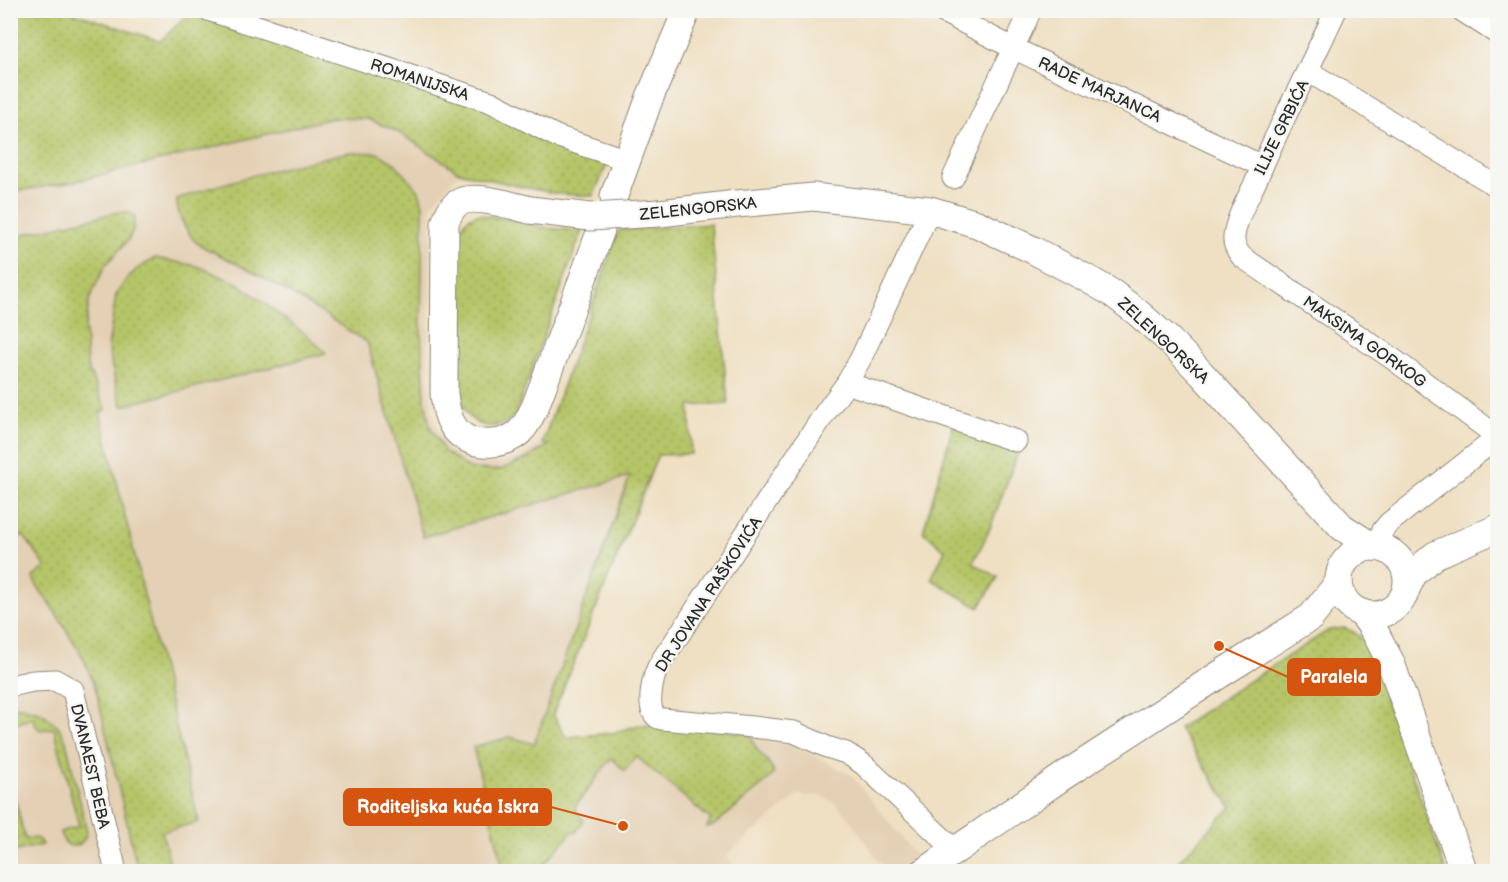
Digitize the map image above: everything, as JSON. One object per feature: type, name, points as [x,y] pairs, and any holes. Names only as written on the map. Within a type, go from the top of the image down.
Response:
[{"type":"street","name":"ROMANIJSKA","points":[[208,10],[491,102],[556,135],[627,160]]},
{"type":"street","points":[[614,196],[650,98],[687,10]]},
{"type":"street","name":"RADE MARJANCA","points":[[939,10],[1013,48],[1262,166]]},
{"type":"street","points":[[953,178],[1031,10]]},
{"type":"street","name":"ILIJE GRBIĆA","points":[[1235,246],[1234,234],[1262,166],[1336,10]]},
{"type":"street","points":[[1461,10],[1497,34]]},
{"type":"street","points":[[1308,71],[1497,187]]},
{"type":"street","name":"ZELENGORSKA","points":[[601,231],[535,407],[523,428],[504,442],[482,443],[466,439],[448,419],[444,394],[445,223],[449,213],[462,200],[475,199],[530,210],[590,217],[660,213],[813,197],[930,210],[977,224],[1033,250],[1112,293],[1138,313],[1201,373],[1344,529],[1366,558]]},
{"type":"street","name":"DR JOVANA RAŠKOVIĆA","points":[[930,210],[861,358],[657,668],[651,698],[653,712],[662,719],[794,732],[846,753],[863,764],[955,850]]},
{"type":"street","name":"MAKSIMA GORKOG","points":[[1235,246],[1242,257],[1393,359],[1497,437],[1389,523],[1366,558]]},
{"type":"street","points":[[847,382],[1016,441]]},
{"type":"street","points":[[1311,617],[1358,611],[1371,615],[1390,611],[1404,596],[1414,573],[1435,555],[1497,528]]},
{"type":"street","points":[[924,872],[1065,775],[1311,617],[1366,558],[1435,555]]},
{"type":"street","points":[[1366,558],[1400,559],[1406,570],[1407,587]]},
{"type":"street","points":[[1366,558],[1342,592],[1347,602],[1358,611],[1375,632],[1391,663],[1464,872]]},
{"type":"street","points":[[1390,611],[1388,635],[1391,663]]},
{"type":"street","name":"DVANAEST BEBA","points":[[10,687],[33,681],[55,680],[73,690],[116,872]]},
{"type":"shaded area","points":[[332,118],[368,119],[398,132],[459,172],[431,206],[429,386],[438,431],[447,447],[458,456],[483,464],[513,460],[542,444],[658,454],[648,487],[553,714],[566,737],[612,733],[639,725],[751,734],[796,745],[852,776],[918,859],[900,871],[886,871],[846,814],[836,804],[822,796],[799,794],[727,855],[738,871],[11,872],[11,192],[73,182]]},
{"type":"green space","points":[[11,11],[69,11],[160,41],[192,11],[476,102],[609,160],[593,196],[559,194],[459,172],[398,132],[368,119],[332,118],[73,182],[11,192]]},
{"type":"green space","points":[[350,152],[378,153],[396,164],[419,191],[423,205],[421,332],[425,400],[430,426],[445,452],[470,469],[500,470],[528,458],[549,445],[542,444],[619,230],[711,224],[728,404],[690,406],[691,454],[658,455],[553,714],[566,737],[612,733],[639,725],[751,734],[754,745],[772,767],[774,773],[713,826],[707,827],[711,820],[636,756],[625,771],[611,758],[574,808],[584,820],[576,833],[573,831],[538,871],[504,871],[473,747],[510,737],[534,744],[630,476],[423,537],[367,342],[283,289],[197,243],[187,230],[178,209],[177,199],[198,192],[263,173]]},
{"type":"green space","points":[[118,212],[128,212],[135,217],[133,230],[129,239],[105,266],[90,298],[85,327],[87,366],[106,410],[100,412],[199,822],[162,832],[172,871],[138,871],[96,690],[83,657],[34,581],[33,577],[46,567],[23,535],[14,540],[11,513],[11,237]]},
{"type":"green space","points":[[478,214],[548,228],[582,231],[515,416],[496,426],[480,424],[473,420],[462,404],[459,394],[459,233],[466,221]]},
{"type":"green space","points":[[155,258],[197,266],[239,284],[308,336],[326,353],[122,406],[108,348],[116,295],[137,269]]},
{"type":"green space","points":[[954,423],[1020,447],[989,531],[973,563],[998,577],[979,608],[931,579],[945,550],[923,532]]},
{"type":"green space","points":[[1344,628],[1360,637],[1367,645],[1446,871],[1168,872],[1231,807],[1179,728],[1329,630]]},
{"type":"green space","points":[[11,706],[42,713],[59,727],[66,741],[87,832],[78,845],[66,843],[60,832],[79,826],[54,728],[40,730],[33,718],[13,725],[11,738]]},
{"type":"green space","points":[[10,778],[25,839],[37,839],[42,845],[11,852],[11,843],[17,840],[11,812]]},
{"type":"place","name":"Paralela","points":[[1219,646]]},
{"type":"place","name":"Roditeljska kuća Iskra","points":[[623,826]]}]
